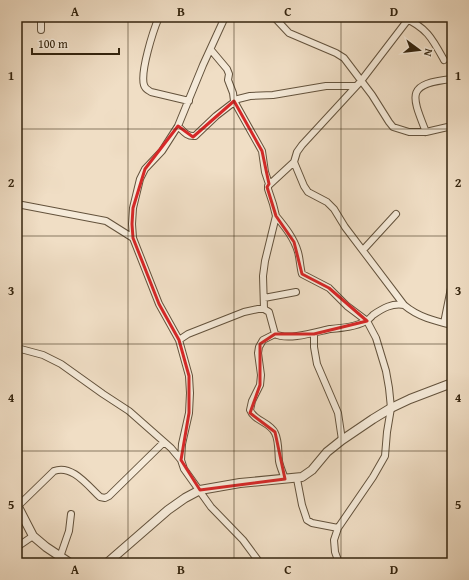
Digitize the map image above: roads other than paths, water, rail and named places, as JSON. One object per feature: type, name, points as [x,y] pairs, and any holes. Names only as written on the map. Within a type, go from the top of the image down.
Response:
[{"type":"street","points":[[41,17],[41,30]]},
{"type":"street","points":[[159,17],[150,43],[143,76],[144,85],[146,89],[151,92],[189,101]]},
{"type":"street","points":[[274,17],[289,33],[344,58],[358,83],[372,95],[393,127],[408,132],[426,132],[452,126]]},
{"type":"street","points":[[224,18],[178,126],[162,151],[146,169],[140,179],[133,208],[132,224],[133,238],[159,304],[179,340],[189,376],[190,413],[182,444],[181,460],[184,469],[212,507],[243,540],[260,563]]},
{"type":"street","points":[[269,184],[294,162],[297,152],[302,145],[358,83],[407,18],[429,33],[444,60]]},
{"type":"street","points":[[211,50],[227,69],[229,74],[228,80],[233,93],[262,151],[265,172],[269,184],[268,189],[276,216],[286,228],[294,242],[298,252],[302,274],[329,288],[347,306],[367,321],[376,338],[384,366],[389,388],[391,408],[385,456],[373,477],[338,528],[334,540],[335,552],[339,563]]},
{"type":"street","points":[[426,132],[416,103],[417,91],[420,86],[424,84],[452,79]]},
{"type":"street","points":[[178,126],[186,134],[195,136],[236,100],[250,96],[273,95],[326,86],[358,83]]},
{"type":"street","points":[[294,162],[308,192],[327,202],[334,209],[345,227],[404,305],[413,312],[452,325]]},
{"type":"street","points":[[17,204],[106,221],[133,238]]},
{"type":"street","points":[[363,250],[396,214]]},
{"type":"street","points":[[264,309],[263,276],[265,261],[276,216]]},
{"type":"street","points":[[444,323],[452,282]]},
{"type":"street","points":[[264,298],[296,292]]},
{"type":"street","points":[[285,478],[279,462],[278,443],[275,432],[269,425],[253,415],[250,410],[252,401],[260,385],[261,365],[258,353],[263,340],[275,334],[281,336],[314,334],[330,329],[341,329],[367,321],[385,308],[398,304],[404,305]]},
{"type":"street","points":[[179,340],[188,334],[244,312],[258,309],[264,309],[269,312],[275,334]]},
{"type":"street","points":[[314,334],[314,347],[317,364],[338,413],[342,440]]},
{"type":"street","points":[[17,348],[43,355],[62,364],[129,411],[164,442],[181,460]]},
{"type":"street","points":[[106,563],[168,510],[200,490],[240,483],[297,478],[306,475],[322,456],[342,440],[391,408],[452,383]]},
{"type":"street","points":[[70,563],[33,536],[17,506],[54,471],[63,469],[74,474],[100,497],[105,498],[109,496],[164,442]]},
{"type":"street","points":[[297,478],[306,520],[312,523],[338,528]]},
{"type":"street","points":[[60,557],[70,531],[71,514]]},
{"type":"street","points":[[17,547],[33,536]]}]
